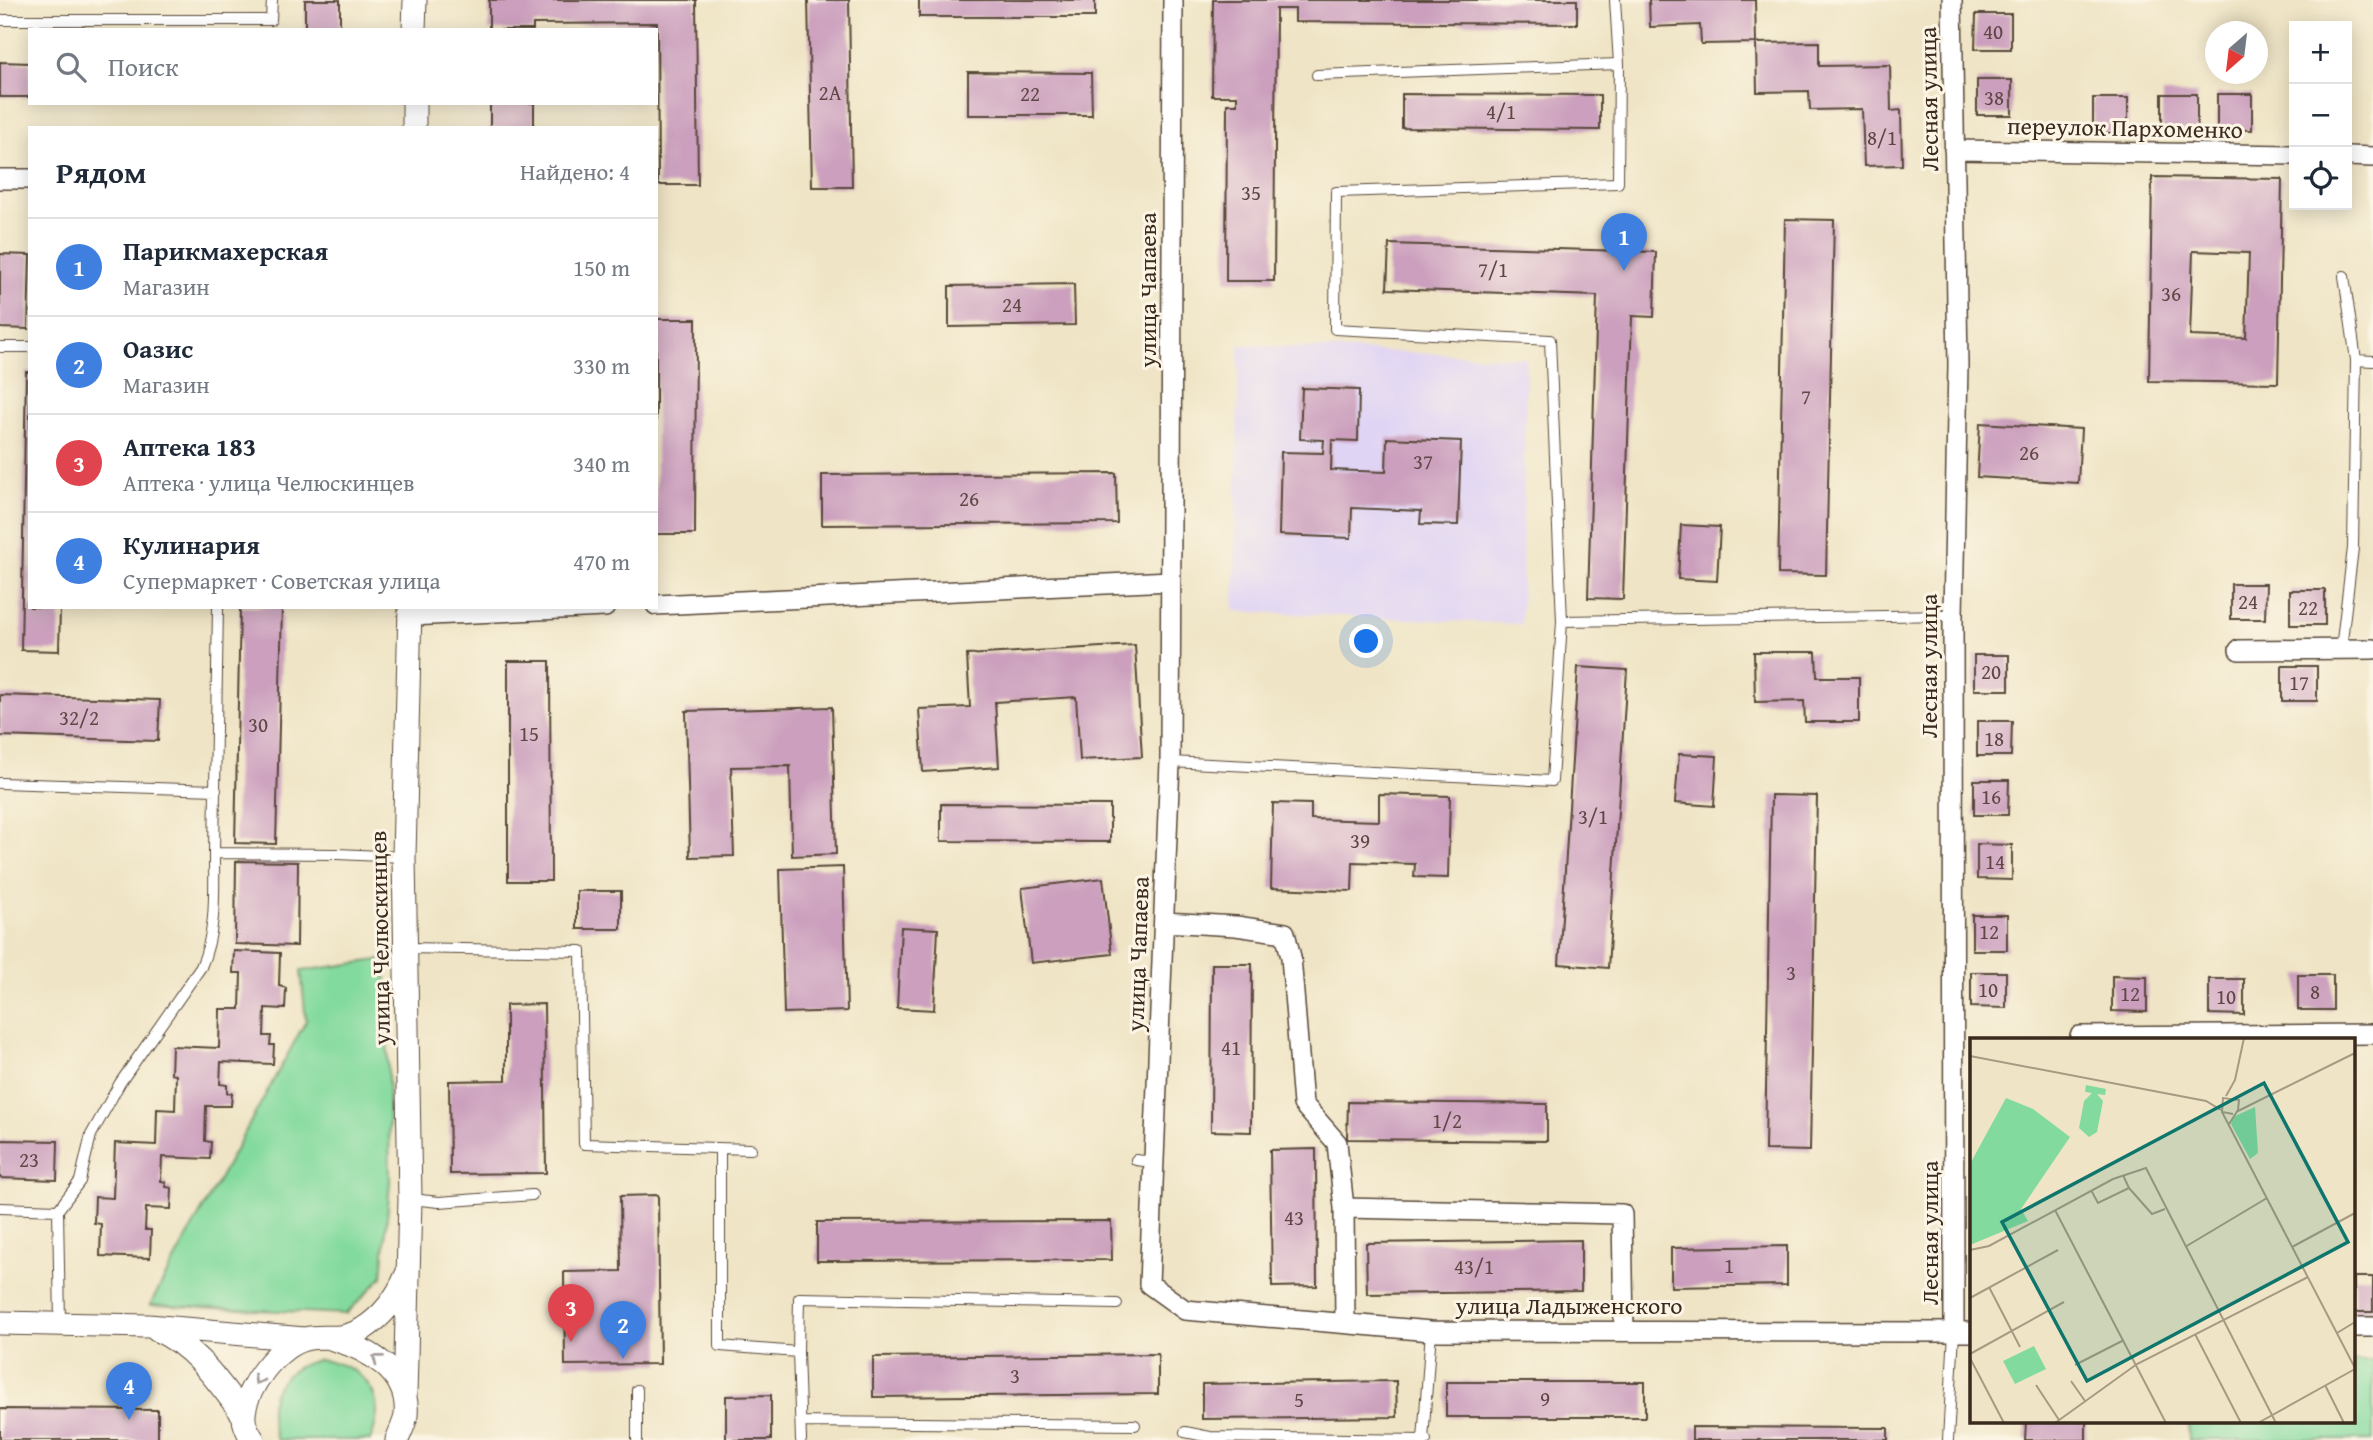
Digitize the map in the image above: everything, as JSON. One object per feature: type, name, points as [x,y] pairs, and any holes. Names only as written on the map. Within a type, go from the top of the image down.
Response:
[{"type":"street","points":[[415,0],[415,28]]},
{"type":"street","name":"улица Чапаева","points":[[1173,0],[1170,762],[1164,922],[1145,1158],[1149,1284],[1185,1310]]},
{"type":"street","name":"Лесная улица","points":[[1952,0],[1958,365],[1953,615],[1963,1332]]},
{"type":"street","points":[[414,105],[414,126]]},
{"type":"street","name":"переулок Пархоменко","points":[[1954,150],[2289,155]]},
{"type":"street","points":[[2352,156],[2373,157]]},
{"type":"street","points":[[0,179],[28,179]]},
{"type":"street","points":[[658,605],[1171,581]]},
{"type":"street","points":[[410,612],[527,609]]},
{"type":"street","name":"улица Челюскинцев","points":[[406,1407],[410,1199],[404,857],[410,612]]},
{"type":"street","points":[[2239,650],[2373,649]]},
{"type":"street","points":[[1164,922],[1236,926],[1285,933],[1291,957],[1303,1104],[1337,1143],[1344,1208],[1345,1323]]},
{"type":"street","points":[[2080,1036],[2373,1034]]},
{"type":"street","points":[[1344,1208],[1622,1214],[1624,1331]]},
{"type":"street","points":[[0,1323],[148,1326],[333,1339],[351,1335],[382,1315],[401,1288],[409,1268]]},
{"type":"street","name":"улица Ладыженского","points":[[1185,1310],[1431,1331],[1963,1332]]},
{"type":"street","points":[[148,1326],[175,1337],[213,1375],[248,1432]]},
{"type":"street","points":[[248,1432],[254,1385],[267,1365],[283,1349],[305,1339]]},
{"type":"street","points":[[333,1339],[358,1346],[378,1358],[392,1372],[417,1440]]},
{"type":"street","points":[[397,1440],[406,1407]]},
{"type":"lane","points":[[0,20],[271,20],[272,0]]},
{"type":"lane","points":[[1170,762],[1552,781],[1562,621],[1550,340],[1335,330],[1336,192],[1618,183],[1619,65],[1615,0]]},
{"type":"lane","points":[[1317,75],[1619,65]]},
{"type":"lane","points":[[2341,649],[2353,548],[2356,360],[2344,276]]},
{"type":"lane","points":[[0,347],[28,347]]},
{"type":"lane","points":[[2356,360],[2373,361]]},
{"type":"lane","points":[[60,1324],[58,1210],[79,1181],[91,1135],[120,1083],[201,967],[209,945],[214,917],[218,609]]},
{"type":"lane","points":[[1562,621],[1953,615]]},
{"type":"lane","points":[[0,783],[216,790]]},
{"type":"lane","points":[[214,853],[404,857]]},
{"type":"lane","points":[[406,948],[581,951],[584,1144],[751,1150]]},
{"type":"lane","points":[[720,1148],[720,1346],[798,1352]]},
{"type":"lane","points":[[410,1199],[439,1202],[532,1195]]},
{"type":"lane","points":[[0,1208],[58,1210]]},
{"type":"lane","points":[[801,1440],[799,1298],[1117,1304]]},
{"type":"lane","points":[[1185,1432],[1210,1437],[1425,1440],[1431,1331]]},
{"type":"lane","points":[[1948,1440],[1963,1332]]},
{"type":"lane","points":[[637,1390],[637,1440]]},
{"type":"lane","points":[[801,1422],[1135,1425]]},
{"type":"shaded area","points":[[1239,345],[1526,358],[1521,624],[1234,611]]},
{"type":"green space","points":[[386,959],[390,1182],[382,1277],[346,1314],[150,1305],[306,1021],[301,971]]},
{"type":"green space","points":[[318,1360],[334,1362],[348,1368],[360,1375],[368,1385],[377,1409],[370,1440],[277,1440],[271,1412],[276,1389],[292,1371]]},
{"type":"green space","points":[[2356,1361],[2373,1361],[2373,1440],[2189,1440],[2188,1422],[2356,1422]]},
{"type":"building","points":[[305,0],[340,0],[340,28],[305,28]]},
{"type":"building","points":[[489,0],[696,0],[698,185],[658,185],[657,23],[533,24],[533,28],[489,28]]},
{"type":"building","points":[[808,0],[849,0],[852,187],[812,187]]},
{"type":"building","points":[[919,0],[1095,0],[1095,17],[919,17]]},
{"type":"building","points":[[1213,0],[1577,0],[1577,24],[1295,22],[1295,9],[1276,9],[1274,281],[1226,281],[1227,104],[1237,104],[1237,96],[1212,96]]},
{"type":"building","points":[[1649,0],[1755,0],[1756,43],[1701,44],[1700,25],[1650,27]]},
{"type":"building","points":[[1976,14],[2011,14],[2011,49],[1975,49]]},
{"type":"building","points":[[1819,42],[1819,66],[1890,65],[1891,111],[1901,110],[1902,165],[1864,166],[1862,109],[1810,110],[1809,91],[1757,92],[1756,43]]},
{"type":"building","points":[[0,62],[28,63],[28,97],[0,97]]},
{"type":"building","points":[[968,72],[1091,73],[1092,115],[968,115]]},
{"type":"building","points":[[1977,80],[2012,80],[2012,115],[1977,115]]},
{"type":"building","points":[[1402,94],[1600,95],[1600,130],[1402,128]]},
{"type":"building","points":[[2162,94],[2197,94],[2197,129],[2162,129]]},
{"type":"building","points":[[2217,94],[2252,94],[2252,130],[2217,129]]},
{"type":"building","points":[[2093,98],[2128,98],[2128,133],[2093,133]]},
{"type":"building","points":[[490,105],[534,105],[534,126],[490,126]]},
{"type":"building","points":[[2152,177],[2282,179],[2278,383],[2149,381]],"holes":[[[2193,251],[2249,253],[2246,338],[2190,336]]]},
{"type":"building","points":[[1785,219],[1834,220],[1826,575],[1778,574]]},
{"type":"building","points":[[1389,244],[1656,252],[1654,317],[1632,316],[1623,599],[1588,598],[1597,296],[1387,289]]},
{"type":"building","points":[[0,254],[28,255],[28,329],[0,328]]},
{"type":"building","points":[[1074,284],[1075,325],[949,327],[949,286]]},
{"type":"building","points":[[658,319],[696,319],[695,534],[658,534]]},
{"type":"building","points":[[28,372],[28,609],[60,609],[59,651],[21,650]]},
{"type":"building","points":[[1302,388],[1359,390],[1358,441],[1332,440],[1331,470],[1386,472],[1387,438],[1461,441],[1458,525],[1420,524],[1421,511],[1352,508],[1351,538],[1279,535],[1281,452],[1323,453],[1324,440],[1300,439]]},
{"type":"building","points":[[1980,423],[2081,429],[2078,483],[1977,477]]},
{"type":"building","points":[[1116,473],[1117,523],[822,525],[822,475]]},
{"type":"building","points":[[1681,525],[1720,527],[1717,581],[1678,579]]},
{"type":"building","points":[[2231,584],[2266,584],[2265,619],[2231,619]]},
{"type":"building","points":[[2290,590],[2325,590],[2325,625],[2290,625]]},
{"type":"building","points":[[240,609],[282,609],[276,844],[235,843]]},
{"type":"building","points":[[1135,645],[1142,757],[1080,760],[1076,697],[995,702],[999,767],[923,772],[919,709],[970,707],[967,655]]},
{"type":"building","points":[[1754,652],[1816,652],[1817,677],[1859,677],[1859,722],[1805,722],[1804,701],[1755,702]]},
{"type":"building","points":[[1974,655],[2009,655],[2009,690],[1974,690]]},
{"type":"building","points":[[508,661],[550,661],[551,881],[508,881]]},
{"type":"building","points":[[2282,666],[2317,666],[2317,701],[2282,701]]},
{"type":"building","points":[[1578,667],[1627,670],[1608,968],[1559,964]]},
{"type":"building","points":[[0,695],[160,700],[158,741],[0,736]]},
{"type":"building","points":[[832,707],[836,854],[792,856],[790,766],[731,767],[734,856],[690,857],[686,711]]},
{"type":"building","points":[[1977,721],[2012,721],[2011,756],[1977,756]]},
{"type":"building","points":[[1679,754],[1717,756],[1714,806],[1675,803]]},
{"type":"building","points":[[1974,780],[2009,780],[2008,815],[1974,815]]},
{"type":"building","points":[[1379,794],[1450,796],[1448,878],[1414,877],[1415,864],[1353,862],[1352,891],[1271,888],[1273,803],[1311,804],[1311,819],[1379,821]]},
{"type":"building","points":[[1771,795],[1817,796],[1810,1151],[1765,1150]]},
{"type":"building","points":[[941,804],[1110,805],[1110,842],[941,841]]},
{"type":"building","points":[[1977,844],[2012,845],[2012,880],[1977,879]]},
{"type":"building","points":[[236,861],[298,862],[297,946],[235,944]]},
{"type":"building","points":[[843,867],[847,1011],[784,1013],[780,869]]},
{"type":"building","points":[[1103,878],[1112,954],[1031,963],[1022,888]]},
{"type":"building","points":[[577,891],[621,891],[621,929],[577,929]]},
{"type":"building","points":[[1972,915],[2007,915],[2007,950],[1972,950]]},
{"type":"building","points":[[901,927],[938,929],[934,1010],[897,1008]]},
{"type":"building","points":[[234,951],[280,953],[279,986],[286,988],[285,1009],[265,1008],[264,1036],[271,1036],[270,1045],[274,1045],[273,1064],[221,1062],[220,1084],[227,1085],[227,1093],[232,1093],[231,1106],[206,1106],[205,1141],[211,1142],[210,1159],[162,1157],[161,1181],[166,1182],[166,1187],[172,1188],[171,1209],[146,1208],[145,1230],[151,1230],[150,1258],[100,1256],[101,1224],[94,1223],[95,1197],[113,1198],[115,1143],[156,1145],[157,1109],[175,1110],[176,1075],[171,1074],[172,1046],[219,1048],[220,1009],[240,1009],[241,973],[233,973]]},
{"type":"building","points":[[1212,964],[1252,964],[1251,1132],[1211,1131]]},
{"type":"building","points":[[1971,972],[2006,972],[2006,1008],[1971,1007]]},
{"type":"building","points":[[2298,975],[2333,975],[2333,1010],[2298,1010]]},
{"type":"building","points":[[2112,976],[2147,977],[2147,1012],[2112,1011]]},
{"type":"building","points":[[2209,979],[2244,979],[2244,1015],[2209,1014]]},
{"type":"building","points":[[544,1004],[546,1173],[450,1174],[449,1081],[506,1080],[506,1005]]},
{"type":"building","points":[[1348,1102],[1547,1104],[1547,1141],[1347,1139]]},
{"type":"building","points":[[0,1140],[58,1141],[57,1180],[0,1178]]},
{"type":"building","points":[[1316,1149],[1317,1286],[1272,1287],[1270,1150]]},
{"type":"building","points":[[658,1195],[660,1364],[565,1365],[564,1272],[621,1271],[620,1196]]},
{"type":"building","points":[[1111,1221],[1112,1260],[817,1261],[817,1222]]},
{"type":"building","points":[[1581,1240],[1581,1291],[1367,1294],[1366,1243]]},
{"type":"building","points":[[1787,1246],[1787,1285],[1671,1287],[1671,1248]]},
{"type":"building","points":[[2356,1277],[2373,1277],[2373,1312],[2356,1312]]},
{"type":"building","points":[[1158,1354],[1158,1394],[873,1397],[873,1357]]},
{"type":"building","points":[[1396,1381],[1397,1417],[1202,1419],[1202,1384]]},
{"type":"building","points":[[1446,1382],[1645,1382],[1645,1417],[1446,1417]]},
{"type":"building","points":[[771,1395],[771,1440],[726,1440],[726,1396]]},
{"type":"building","points":[[0,1409],[158,1410],[158,1440],[0,1440]]},
{"type":"building","points":[[2026,1422],[2086,1422],[2086,1440],[2025,1440]]},
{"type":"building","points":[[1692,1427],[1888,1428],[1888,1440],[1692,1440]]},
{"type":"place","name":"Парикмахерская","points":[[1624,271]]},
{"type":"place","name":"Аптека 183","points":[[571,1342]]},
{"type":"place","name":"Оазис","points":[[623,1359]]},
{"type":"place","name":"Кулинария","points":[[129,1420]]}]
